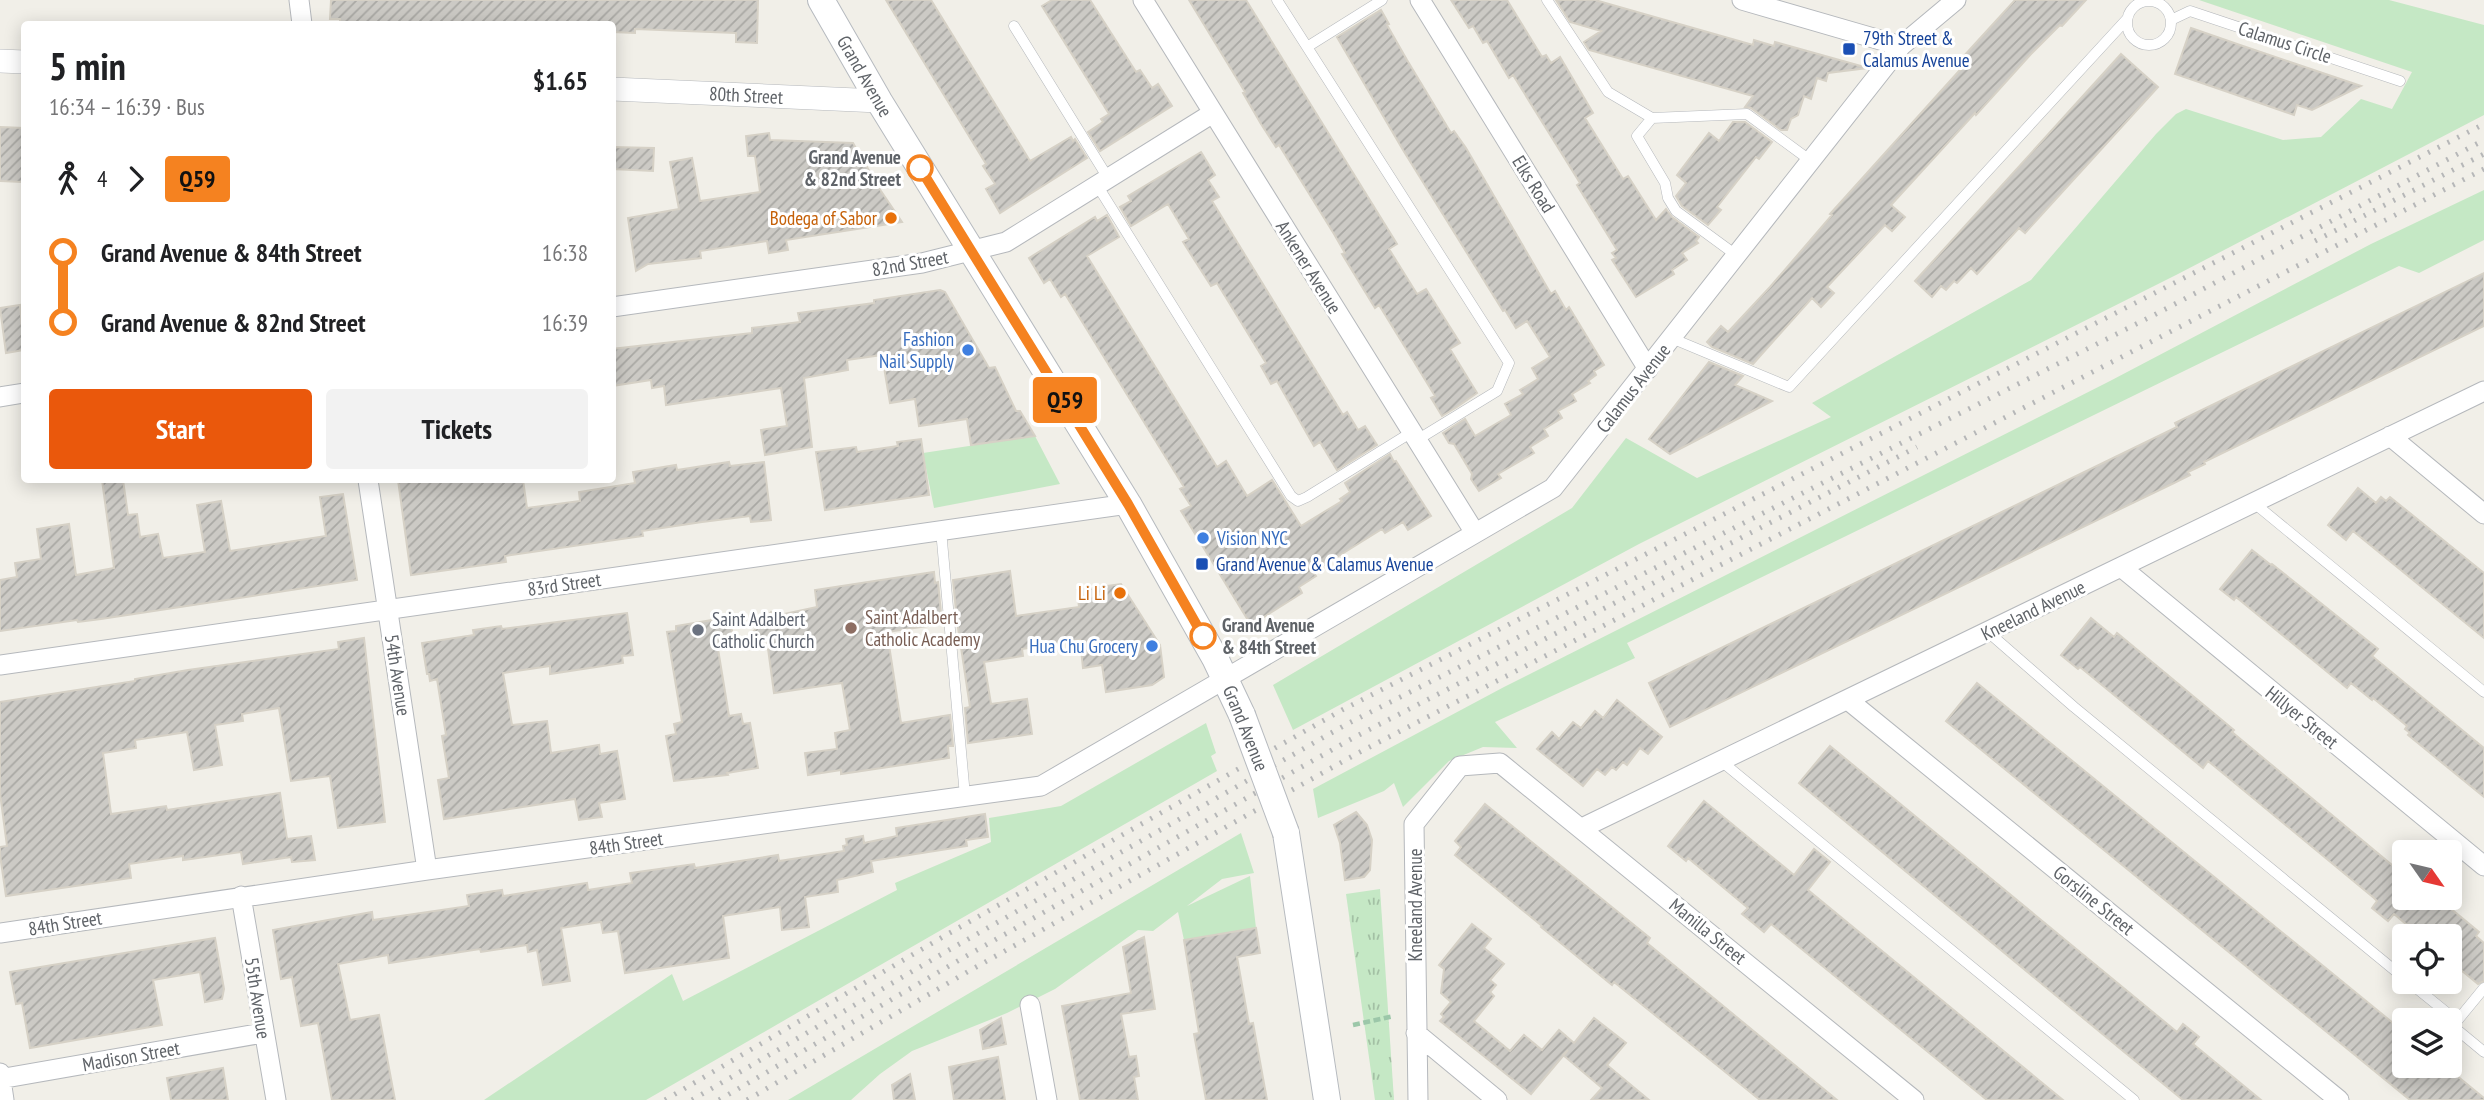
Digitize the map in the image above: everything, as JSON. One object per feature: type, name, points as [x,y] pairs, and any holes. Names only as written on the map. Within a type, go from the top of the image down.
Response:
[{"type":"main road","name":"Grand Avenue","points":[[821,0],[879,102],[1128,504],[1226,677],[1286,833],[1327,1100]]},
{"type":"street","points":[[299,0],[302,21]]},
{"type":"street","name":"Ankener Avenue","points":[[1143,0],[1475,533]]},
{"type":"street","name":"Elks Road","points":[[1420,0],[1648,369]]},
{"type":"street","points":[[1742,0],[1901,46]]},
{"type":"street","name":"Calamus Avenue","points":[[1226,677],[1553,488],[1901,46],[1956,0]]},
{"type":"street","points":[[0,61],[21,62]]},
{"type":"street","name":"80th Street","points":[[616,89],[879,102]]},
{"type":"street","name":"82nd Street","points":[[616,306],[922,263],[1006,242],[1213,113]]},
{"type":"street","name":"Kneeland Avenue","points":[[1583,828],[2484,391]]},
{"type":"street","points":[[0,397],[21,394]]},
{"type":"street","points":[[2390,436],[2484,514]]},
{"type":"street","name":"54th Avenue","points":[[369,483],[427,870]]},
{"type":"street","name":"83rd Street","points":[[0,666],[1128,504]]},
{"type":"street","name":"Hillyer Street","points":[[2121,568],[2484,866]]},
{"type":"street","name":"84th Street","points":[[0,933],[241,896],[1041,786],[1226,677]]},
{"type":"street","name":"Gorsline Street","points":[[1848,700],[2339,1100]]},
{"type":"street","name":"Kneeland Avenue","points":[[1418,1100],[1414,824],[1460,766],[1500,763]]},
{"type":"street","name":"Manilla Street","points":[[1500,763],[1914,1100]]},
{"type":"street","name":"55th Avenue","points":[[241,896],[276,1100]]},
{"type":"street","points":[[1030,1005],[1047,1100]]},
{"type":"street","name":"Madison Street","points":[[0,1079],[263,1032]]},
{"type":"street","points":[[1416,1033],[1497,1100]]},
{"type":"street","points":[[0,1073],[4,1100]]},
{"type":"lane","points":[[1014,26],[1102,182],[1291,496],[1297,501],[1497,391],[1508,363],[1277,0]]},
{"type":"lane","points":[[1307,47],[1382,0]]},
{"type":"lane","points":[[1547,0],[1608,92],[1652,118],[1747,114],[1811,161]]},
{"type":"lane","points":[[2130,3],[2160,3],[2169,13],[2171,20],[2165,39],[2152,45],[2139,43],[2134,38],[2127,26],[2130,3]]},
{"type":"lane","name":"Calamus Circle","points":[[2171,20],[2190,10],[2400,81]]},
{"type":"lane","points":[[1671,338],[1789,387],[2127,19]]},
{"type":"lane","points":[[1652,118],[1637,136],[1665,183],[1668,198],[1676,211],[1737,255]]},
{"type":"lane","points":[[2254,503],[2484,692]]},
{"type":"lane","points":[[941,530],[965,796]]},
{"type":"lane","points":[[1988,632],[2074,707],[2392,968]]},
{"type":"lane","points":[[1721,761],[2134,1100]]},
{"type":"lane","points":[[2462,1015],[2484,988]]},
{"type":"lane","points":[[2424,994],[2441,1008]]},
{"type":"lane","points":[[2462,1034],[2484,1052]]},
{"type":"path","points":[[1353,1025],[1394,1016]]},
{"type":"green space","points":[[2199,0],[2389,0],[2484,25],[2484,115],[2178,274],[1639,544],[1293,730],[1273,685],[1572,508],[1626,438],[1697,478],[1831,417],[1812,403],[2031,280],[2176,114],[2186,109],[2283,140],[2321,137],[2361,99],[2392,109],[2412,72]]},
{"type":"green space","points":[[2484,190],[2484,240],[2419,273],[2399,266],[1627,643],[1635,658],[1495,722],[1517,748],[1483,747],[1449,761],[1403,807],[1394,783],[1384,791],[1318,818],[1313,789],[1504,687],[2110,381],[2371,244]]},
{"type":"green space","points":[[1035,436],[1060,484],[934,508],[923,453]]},
{"type":"green space","points":[[1206,723],[1216,753],[1211,756],[1217,771],[646,1100],[484,1100],[672,974],[683,1001],[897,890],[895,883],[991,842],[989,818],[1061,806]]},
{"type":"green space","points":[[1241,833],[1254,873],[1222,879],[1187,906],[1250,876],[1256,928],[1184,940],[1178,912],[1153,931],[1138,930],[1055,989],[1007,1013],[912,1051],[880,1074],[851,1100],[788,1100]]},
{"type":"green space","points":[[1380,889],[1394,1100],[1375,1100],[1346,894]]},
{"type":"building","points":[[331,0],[758,0],[757,43],[736,42],[736,33],[635,29],[635,33],[616,32],[616,21],[330,19]]},
{"type":"building","points":[[886,0],[931,0],[1030,161],[1071,137],[1087,158],[1000,213],[986,189],[995,184],[983,166],[986,164]]},
{"type":"building","points":[[1052,0],[1090,0],[1136,72],[1140,70],[1152,88],[1158,84],[1172,106],[1100,151],[1088,132],[1103,122],[1101,119],[1109,114],[1042,6]]},
{"type":"building","points":[[1189,0],[1246,0],[1397,244],[1389,249],[1417,294],[1426,289],[1460,343],[1450,349],[1477,393],[1457,407],[1442,416],[1431,398],[1435,396],[1379,305],[1375,308],[1342,254],[1345,253],[1334,234],[1279,145],[1276,147],[1261,124],[1243,93],[1245,92]]},
{"type":"building","points":[[1451,0],[1507,0],[1542,57],[1546,55],[1551,63],[1560,57],[1593,113],[1585,118],[1623,179],[1628,176],[1656,220],[1666,209],[1672,217],[1699,237],[1696,241],[1698,243],[1682,253],[1687,260],[1672,270],[1674,274],[1636,297],[1612,260],[1616,258],[1612,253],[1617,250],[1577,185],[1580,183],[1513,75],[1509,78],[1487,41],[1483,43],[1473,26],[1469,28]]},
{"type":"building","points":[[1556,0],[1595,0],[1753,45],[1754,40],[1774,46],[1775,42],[1868,68],[1828,73],[1826,81],[1817,78],[1811,99],[1804,96],[1798,115],[1791,119],[1787,130],[1781,130],[1751,108],[1745,107],[1753,96],[1589,50],[1584,42],[1601,31],[1570,22]]},
{"type":"building","points":[[2015,0],[2086,0],[2031,54],[1891,205],[1905,217],[1892,231],[1885,225],[1827,287],[1834,293],[1821,307],[1812,298],[1753,364],[1712,347],[1707,342],[1721,326],[1728,332],[1770,287],[1832,215],[1830,214],[1968,61],[1963,57]]},
{"type":"building","points":[[1381,10],[1407,60],[1451,133],[1454,131],[1466,148],[1551,294],[1555,291],[1566,310],[1569,307],[1604,365],[1594,371],[1596,375],[1588,381],[1590,383],[1572,394],[1576,401],[1558,411],[1562,418],[1544,429],[1548,436],[1530,447],[1534,453],[1498,474],[1501,478],[1479,491],[1454,444],[1449,443],[1443,433],[1465,419],[1475,436],[1511,415],[1505,404],[1523,394],[1520,390],[1538,379],[1532,368],[1550,357],[1527,321],[1516,328],[1505,310],[1503,311],[1403,150],[1337,37]]},
{"type":"building","points":[[2191,28],[2361,86],[2312,110],[2297,105],[2294,115],[2175,74]]},
{"type":"building","points":[[2121,54],[2158,87],[2025,233],[2019,228],[1977,274],[1971,268],[1957,283],[1954,281],[1946,290],[1941,286],[1932,297],[1915,281]]},
{"type":"building","points":[[1733,122],[1745,122],[1772,142],[1759,159],[1756,157],[1717,207],[1721,210],[1708,225],[1682,206],[1676,196],[1686,183],[1677,175],[1709,133],[1719,141]]},
{"type":"building","points":[[0,127],[21,128],[21,182],[0,181]]},
{"type":"building","points":[[769,133],[770,140],[853,143],[902,222],[786,240],[788,250],[769,253],[767,241],[700,251],[701,258],[648,264],[636,271],[628,218],[679,209],[670,162],[692,158],[700,201],[760,192],[755,156],[748,156],[746,136]]},
{"type":"building","points":[[616,147],[654,148],[653,171],[616,169]]},
{"type":"building","points":[[1201,152],[1215,175],[1208,180],[1219,197],[1212,201],[1343,415],[1347,412],[1358,430],[1365,426],[1377,445],[1337,470],[1320,442],[1314,446],[1277,381],[1271,384],[1261,366],[1266,363],[1217,283],[1211,286],[1183,242],[1189,239],[1168,204],[1131,226],[1120,207],[1131,201],[1128,196]]},
{"type":"building","points":[[1107,215],[1119,237],[1087,256],[1217,467],[1226,461],[1247,496],[1272,480],[1301,526],[1342,501],[1340,499],[1350,492],[1345,483],[1390,454],[1431,516],[1408,530],[1403,522],[1385,533],[1382,529],[1313,572],[1316,576],[1299,587],[1302,593],[1251,625],[1181,511],[1191,506],[1180,489],[1184,487],[1065,294],[1061,297],[1050,279],[1044,283],[1029,258],[1095,217],[1097,221]]},
{"type":"building","points":[[2484,273],[2484,326],[2204,462],[2205,464],[2188,472],[2190,475],[2174,483],[1670,727],[1649,683],[2177,427],[2175,423]]},
{"type":"building","points":[[940,290],[945,292],[989,368],[995,367],[1016,411],[1020,411],[1035,436],[971,445],[967,419],[919,426],[915,399],[890,403],[882,355],[847,360],[848,370],[804,378],[812,447],[765,455],[761,430],[787,426],[781,388],[666,405],[664,386],[652,388],[651,380],[616,385],[616,349],[752,333],[752,328],[800,322],[798,313],[874,303],[874,300]]},
{"type":"building","points":[[20,305],[21,350],[6,353],[0,308]]},
{"type":"building","points":[[1709,362],[1743,376],[1735,385],[1772,401],[1670,454],[1649,439]]},
{"type":"building","points":[[921,439],[929,495],[825,510],[816,452],[856,447],[857,452],[898,446],[897,442]]},
{"type":"building","points":[[729,462],[730,466],[764,462],[771,520],[751,522],[750,516],[642,531],[643,536],[505,556],[506,562],[411,575],[398,483],[523,483],[527,508],[580,501],[579,492],[635,483],[633,472],[676,465],[677,470]]},
{"type":"building","points":[[102,483],[123,483],[128,515],[137,514],[140,537],[158,534],[163,558],[205,552],[197,505],[221,501],[230,551],[326,536],[320,497],[343,494],[357,580],[101,619],[0,631],[0,580],[17,577],[15,563],[41,559],[37,529],[69,524],[76,575],[114,568]]},
{"type":"building","points":[[2358,488],[2376,503],[2381,497],[2386,501],[2390,497],[2484,573],[2484,638],[2353,531],[2346,540],[2328,525]]},
{"type":"building","points":[[2252,550],[2378,649],[2372,656],[2484,748],[2484,797],[2408,735],[2410,733],[2405,729],[2407,726],[2373,698],[2372,700],[2351,683],[2347,688],[2236,597],[2234,600],[2220,589]]},
{"type":"building","points":[[1010,571],[1016,616],[1079,607],[1077,590],[1121,584],[1160,645],[1164,677],[1152,685],[1106,692],[1102,665],[1083,668],[1080,640],[1022,649],[1023,656],[984,662],[991,704],[1027,699],[1032,734],[968,743],[965,708],[970,707],[953,580]]},
{"type":"building","points":[[934,572],[935,583],[938,582],[942,624],[887,632],[901,723],[950,715],[953,746],[948,746],[949,758],[841,774],[841,770],[808,775],[805,753],[837,749],[835,733],[850,730],[842,683],[774,693],[767,641],[740,646],[771,612],[775,616],[817,607],[815,590]]},
{"type":"building","points":[[627,613],[633,655],[622,656],[623,663],[550,674],[550,666],[503,673],[512,725],[547,721],[551,753],[599,745],[600,754],[617,751],[625,799],[599,803],[602,817],[579,820],[575,799],[444,819],[438,780],[449,778],[442,736],[446,735],[437,679],[430,681],[427,674],[422,643],[474,635],[473,630],[501,626],[502,629]]},
{"type":"building","points":[[2091,618],[2114,637],[2117,633],[2392,865],[2392,910],[2452,910],[2479,932],[2476,936],[2484,943],[2484,981],[2478,984],[2462,971],[2462,924],[2406,924],[2394,914],[2388,921],[2372,908],[2377,901],[2374,898],[2208,761],[2203,768],[2080,667],[2078,669],[2061,655]]},
{"type":"building","points":[[712,620],[712,624],[730,621],[735,646],[718,649],[729,716],[741,714],[743,724],[750,723],[758,768],[727,773],[728,775],[674,781],[666,736],[676,734],[674,724],[682,722],[667,632],[676,631],[676,626]]},
{"type":"building","points":[[364,638],[385,822],[338,828],[330,776],[291,781],[279,708],[242,714],[243,721],[215,725],[222,765],[194,770],[187,732],[135,740],[136,748],[103,753],[111,814],[166,806],[167,810],[280,793],[287,839],[311,836],[315,860],[292,862],[291,857],[243,864],[241,852],[183,860],[183,856],[129,864],[131,878],[6,896],[0,855],[0,847],[7,846],[0,793],[0,702],[188,670],[339,649],[338,642]]},
{"type":"building","points":[[1977,683],[2392,1022],[2392,1078],[2460,1078],[2484,1100],[2410,1100],[1946,721]]},
{"type":"building","points":[[1617,700],[1662,737],[1648,754],[1640,748],[1627,765],[1623,762],[1616,770],[1612,767],[1605,775],[1597,769],[1583,786],[1537,749],[1552,732],[1559,739],[1573,722],[1581,728],[1595,711],[1603,718]]},
{"type":"building","points":[[1830,746],[2177,1032],[2183,1024],[2199,1037],[2193,1044],[2261,1100],[2183,1100],[2123,1051],[1799,783]]},
{"type":"building","points":[[1704,801],[1794,875],[1814,849],[1830,862],[1808,890],[2063,1100],[1987,1100],[1771,924],[1764,932],[1742,914],[1748,908],[1688,858],[1686,861],[1668,846]]},
{"type":"building","points":[[1485,804],[1650,938],[1647,943],[1837,1100],[1760,1100],[1614,982],[1612,985],[1455,855],[1461,847],[1455,841]]},
{"type":"building","points":[[1356,812],[1367,825],[1372,840],[1370,870],[1364,877],[1345,880],[1340,843],[1334,825]]},
{"type":"building","points":[[985,814],[988,837],[966,840],[967,846],[871,861],[873,872],[837,880],[838,892],[805,897],[809,927],[782,930],[780,907],[723,916],[729,958],[625,973],[618,931],[603,933],[601,922],[561,928],[570,981],[543,985],[537,950],[528,952],[527,945],[481,952],[480,949],[389,963],[388,955],[338,964],[350,1020],[379,1015],[395,1100],[332,1100],[318,1023],[301,1026],[292,977],[281,979],[273,930],[372,912],[373,920],[469,906],[467,895],[502,890],[503,896],[587,883],[588,890],[632,883],[630,873],[694,864],[695,868],[778,855],[779,861],[844,851],[846,839],[863,836],[864,843],[897,836],[896,828]]},
{"type":"building","points":[[1472,924],[1491,939],[1484,948],[1504,964],[1490,980],[1496,985],[1490,992],[1494,996],[1474,1021],[1510,1051],[1524,1035],[1542,1050],[1559,1030],[1574,1043],[1594,1018],[1626,1043],[1607,1065],[1649,1100],[1591,1100],[1602,1088],[1563,1055],[1531,1094],[1440,1021],[1444,1017],[1441,1014],[1451,1002],[1441,993],[1444,969],[1439,965]]},
{"type":"building","points":[[1256,928],[1260,953],[1237,957],[1249,1024],[1253,1023],[1267,1100],[1206,1100],[1194,1034],[1199,1033],[1184,940]]},
{"type":"building","points":[[1144,937],[1155,1009],[1121,1014],[1129,1057],[1136,1056],[1139,1076],[1134,1077],[1138,1100],[1080,1100],[1062,1006],[1131,993],[1123,947]]},
{"type":"building","points":[[215,938],[224,989],[222,999],[205,1002],[200,972],[153,980],[162,1025],[30,1048],[22,1003],[16,1004],[10,972]]},
{"type":"building","points":[[1001,1018],[1006,1044],[983,1049],[980,1030]]},
{"type":"building","points":[[998,1057],[1005,1100],[954,1100],[949,1067]]},
{"type":"building","points":[[223,1068],[228,1100],[171,1100],[167,1078]]},
{"type":"building","points":[[910,1074],[915,1100],[894,1100],[892,1085]]},
{"type":"railway","points":[[665,1100],[946,935],[1342,710],[2484,124]]},
{"type":"railway","points":[[692,1100],[954,947],[1347,724],[2156,314],[2484,140]]},
{"type":"railway","points":[[2315,241],[2484,154]]},
{"type":"railway","points":[[747,1100],[969,971],[1358,753],[2484,169]]},
{"type":"railway","points":[[719,1100],[961,959],[1353,738],[1917,447]]},
{"type":"bus line","name":"Q59","points":[[920,168],[1128,504],[1203,636]]},
{"type":"place","name":"79th Street & Calamus Avenue","points":[[1849,49]]},
{"type":"place","name":"Grand Avenue & 82nd Street","points":[[920,168]]},
{"type":"place","name":"Bodega of Sabor","points":[[891,218]]},
{"type":"place","name":"Fashion Nail Supply","points":[[968,350]]},
{"type":"place","name":"Vision NYC","points":[[1203,538]]},
{"type":"place","name":"Grand Avenue & Calamus Avenue","points":[[1202,564]]},
{"type":"place","name":"Li Li","points":[[1120,593]]},
{"type":"place","name":"Saint Adalbert Catholic Academy","points":[[851,628]]},
{"type":"place","name":"Saint Adalbert Catholic Church","points":[[698,630]]},
{"type":"place","name":"Grand Avenue & 84th Street","points":[[1203,636]]},
{"type":"place","name":"Hua Chu Grocery","points":[[1152,646]]}]
